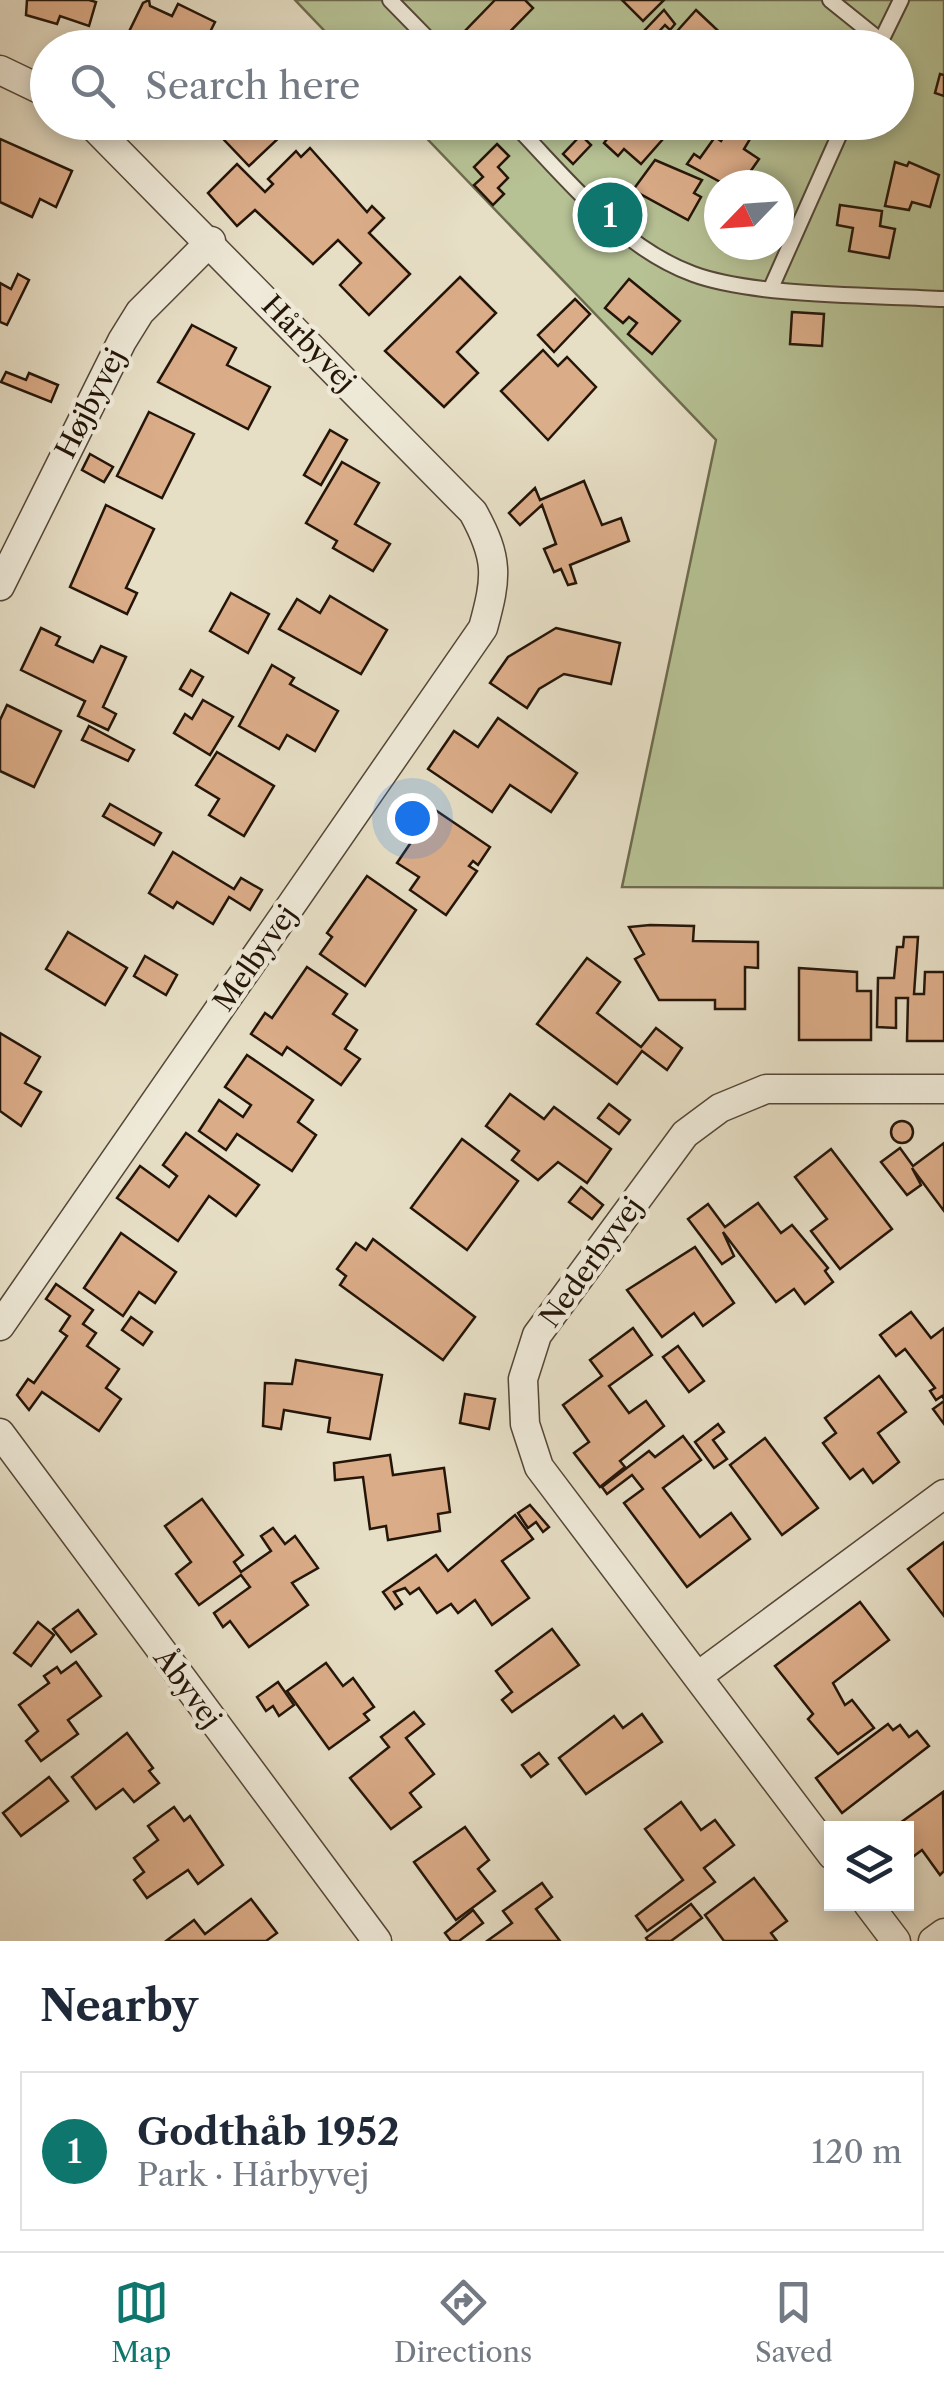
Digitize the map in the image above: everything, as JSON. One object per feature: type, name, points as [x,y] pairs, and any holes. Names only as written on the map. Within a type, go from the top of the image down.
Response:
[{"type":"street","points":[[0,70],[30,84]]},
{"type":"street","name":"Hårbyvej","points":[[106,140],[473,512],[492,547],[495,583]]},
{"type":"street","name":"Højbyvej","points":[[0,586],[122,341],[140,312],[210,241]]},
{"type":"street","name":"Melbyvej","points":[[0,1326],[484,628],[495,583]]},
{"type":"street","name":"Nederbyvej","points":[[824,1844],[539,1467],[526,1424],[523,1379],[537,1335],[685,1134],[720,1108],[766,1089],[944,1089]]},
{"type":"street","name":"Åbyvej","points":[[0,1434],[378,1941]]},
{"type":"street","points":[[698,1676],[944,1494]]},
{"type":"street","points":[[873,1911],[896,1941]]},
{"type":"street","points":[[933,1941],[944,1932]]},
{"type":"lane","points":[[390,0],[419,30]]},
{"type":"lane","points":[[830,0],[864,30]]},
{"type":"lane","points":[[887,30],[901,0]]},
{"type":"lane","points":[[530,140],[616,227],[694,275],[771,288],[944,299]]},
{"type":"lane","points":[[771,288],[837,140]]},
{"type":"green space","points":[[295,0],[944,0],[944,888],[622,887],[716,440],[428,140],[914,140],[914,30],[324,30]]},
{"type":"building","points":[[27,0],[96,2],[89,26],[60,16],[57,24],[26,15]]},
{"type":"building","points":[[149,0],[150,6],[172,16],[178,4],[215,22],[211,30],[130,30],[143,3]]},
{"type":"building","points":[[495,0],[525,0],[533,8],[512,30],[466,30]]},
{"type":"building","points":[[622,0],[664,0],[643,21]]},
{"type":"building","points":[[664,10],[675,24],[670,30],[665,25],[660,30],[645,30]]},
{"type":"building","points":[[696,10],[717,30],[678,30]]},
{"type":"building","points":[[940,74],[944,75],[944,96],[935,93]]},
{"type":"building","points":[[0,139],[72,171],[56,207],[40,199],[32,217],[0,202]]},
{"type":"building","points":[[224,140],[277,140],[249,166]]},
{"type":"building","points":[[576,140],[586,140],[591,145],[573,164],[563,154]]},
{"type":"building","points":[[662,140],[641,164],[624,149],[618,156],[604,143]]},
{"type":"building","points":[[713,140],[749,140],[744,149],[759,159],[751,170],[704,170],[704,173],[687,164],[694,154],[700,158]]},
{"type":"building","points":[[497,144],[509,156],[498,167],[508,178],[498,188],[504,194],[493,205],[474,185],[483,177],[474,167]]},
{"type":"building","points":[[310,148],[367,212],[372,206],[384,218],[369,233],[410,274],[369,315],[340,285],[361,263],[338,240],[313,264],[255,210],[237,226],[208,193],[237,164],[265,192],[273,184],[268,179],[296,151],[301,157]]},
{"type":"building","points":[[655,160],[702,180],[694,193],[701,197],[688,220],[633,190]]},
{"type":"building","points":[[895,162],[907,166],[909,162],[939,175],[930,207],[912,202],[909,210],[885,206]]},
{"type":"building","points":[[840,205],[882,211],[880,226],[895,229],[889,258],[849,251],[853,228],[837,225]]},
{"type":"building","points":[[18,274],[29,280],[7,325],[0,322],[0,283],[11,289]]},
{"type":"building","points":[[460,277],[496,313],[457,352],[478,373],[444,407],[385,351]]},
{"type":"building","points":[[629,279],[680,321],[652,354],[628,334],[637,323],[629,317],[623,323],[605,308]]},
{"type":"building","points":[[575,299],[590,314],[554,352],[538,335]]},
{"type":"building","points":[[792,312],[824,314],[822,346],[790,344]]},
{"type":"building","points":[[192,325],[236,348],[227,365],[270,387],[248,429],[158,382]]},
{"type":"building","points":[[543,350],[558,366],[567,357],[596,387],[548,440],[501,391]]},
{"type":"building","points":[[6,372],[26,380],[29,373],[58,385],[51,402],[1,382]]},
{"type":"building","points":[[149,412],[194,434],[162,498],[117,476]]},
{"type":"building","points":[[330,430],[347,440],[321,485],[304,475]]},
{"type":"building","points":[[90,454],[113,467],[104,482],[82,470]]},
{"type":"building","points":[[342,462],[379,483],[355,524],[390,544],[373,571],[333,548],[337,541],[306,523]]},
{"type":"building","points":[[584,481],[602,525],[621,518],[629,541],[570,565],[576,583],[568,585],[561,569],[554,572],[544,549],[556,544],[542,505],[520,525],[509,513],[535,488],[540,500]]},
{"type":"building","points":[[106,505],[154,529],[126,588],[137,593],[127,614],[70,587]]},
{"type":"building","points":[[231,593],[269,614],[248,653],[210,631]]},
{"type":"building","points":[[330,596],[387,630],[361,674],[279,629],[297,599],[320,613]]},
{"type":"building","points":[[41,628],[60,637],[56,645],[93,662],[101,646],[126,657],[103,707],[116,714],[108,730],[78,716],[85,701],[21,670]]},
{"type":"building","points":[[556,628],[620,643],[611,684],[564,674],[539,689],[527,708],[490,683],[508,657]]},
{"type":"building","points":[[272,665],[294,678],[290,684],[338,711],[315,751],[287,735],[279,749],[239,726]]},
{"type":"building","points":[[191,670],[203,677],[192,696],[180,689]]},
{"type":"building","points":[[203,700],[233,717],[210,755],[174,733],[185,714],[192,719]]},
{"type":"building","points":[[7,705],[61,731],[34,787],[0,771],[0,720]]},
{"type":"building","points":[[498,718],[577,773],[551,812],[510,785],[492,812],[428,769],[454,731],[478,747]]},
{"type":"building","points":[[89,726],[134,750],[128,761],[82,740]]},
{"type":"building","points":[[217,752],[274,786],[244,836],[209,815],[219,799],[196,785]]},
{"type":"building","points":[[422,801],[490,847],[478,865],[473,861],[469,866],[477,871],[446,915],[410,890],[419,877],[397,863],[416,835],[404,827]]},
{"type":"building","points":[[110,804],[161,833],[154,845],[103,816]]},
{"type":"building","points":[[173,852],[234,889],[241,878],[262,890],[250,910],[229,897],[213,924],[177,902],[173,908],[149,893]]},
{"type":"building","points":[[367,876],[416,910],[365,986],[320,954],[332,937],[327,933]]},
{"type":"building","points":[[694,926],[693,941],[758,942],[758,968],[745,967],[745,1009],[715,1009],[715,1000],[659,1000],[635,959],[644,954],[629,927]]},
{"type":"building","points":[[68,932],[127,968],[105,1005],[46,969]]},
{"type":"building","points":[[904,937],[918,937],[914,994],[924,994],[925,972],[944,972],[944,1041],[907,1041],[908,998],[896,998],[896,1028],[877,1027],[878,978],[894,978],[897,947],[903,947]]},
{"type":"building","points":[[145,956],[177,975],[166,995],[134,976]]},
{"type":"building","points":[[587,958],[620,982],[597,1013],[641,1047],[656,1028],[682,1048],[667,1070],[642,1051],[617,1084],[537,1024]]},
{"type":"building","points":[[307,967],[347,994],[333,1014],[357,1030],[345,1049],[360,1059],[341,1085],[287,1047],[282,1055],[251,1034],[265,1013],[272,1018]]},
{"type":"building","points":[[799,968],[857,972],[857,991],[871,991],[871,1040],[799,1040]]},
{"type":"building","points":[[0,1033],[40,1057],[25,1083],[41,1092],[21,1126],[0,1111]]},
{"type":"building","points":[[247,1055],[313,1100],[298,1122],[316,1135],[292,1171],[237,1134],[226,1150],[199,1131],[219,1100],[243,1117],[251,1105],[225,1087]]},
{"type":"building","points":[[510,1094],[544,1119],[554,1107],[611,1149],[587,1183],[558,1162],[538,1180],[512,1160],[519,1151],[486,1126]]},
{"type":"building","points":[[609,1104],[630,1120],[619,1134],[598,1118]]},
{"type":"building","points":[[902,1121],[910,1124],[910,1140],[902,1143],[894,1140],[891,1132],[894,1124]]},
{"type":"building","points":[[186,1133],[259,1185],[236,1216],[209,1196],[178,1241],[117,1198],[140,1166],[169,1187],[177,1176],[163,1165]]},
{"type":"building","points":[[462,1139],[518,1181],[467,1250],[411,1208]]},
{"type":"building","points":[[944,1143],[944,1211],[912,1168],[921,1185],[907,1195],[881,1162],[900,1148],[913,1166]]},
{"type":"building","points":[[831,1149],[892,1229],[840,1269],[811,1231],[827,1219],[795,1177]]},
{"type":"building","points":[[581,1187],[603,1205],[592,1219],[569,1202]]},
{"type":"building","points":[[758,1203],[781,1233],[792,1225],[828,1268],[825,1271],[833,1282],[805,1304],[794,1289],[776,1302],[723,1232],[734,1256],[722,1264],[688,1219],[708,1204],[725,1227]]},
{"type":"building","points":[[121,1233],[176,1272],[155,1303],[139,1292],[123,1316],[84,1288]]},
{"type":"building","points":[[373,1239],[475,1317],[443,1360],[340,1285],[346,1276],[337,1269],[356,1243],[366,1250]]},
{"type":"building","points":[[695,1247],[734,1303],[703,1326],[694,1313],[662,1337],[627,1290]]},
{"type":"building","points":[[56,1284],[93,1310],[83,1324],[96,1333],[87,1346],[119,1369],[106,1388],[121,1399],[99,1431],[42,1392],[29,1410],[17,1395],[28,1379],[34,1383],[67,1336],[60,1331],[70,1316],[46,1299]]},
{"type":"building","points":[[911,1312],[931,1338],[944,1328],[944,1399],[942,1396],[936,1400],[930,1391],[935,1388],[905,1349],[896,1356],[880,1335]]},
{"type":"building","points":[[131,1317],[152,1332],[143,1345],[122,1330]]},
{"type":"building","points":[[633,1328],[652,1355],[609,1386],[629,1413],[646,1401],[664,1426],[620,1461],[625,1467],[600,1487],[574,1453],[589,1442],[563,1405],[602,1376],[590,1360]]},
{"type":"building","points":[[678,1346],[704,1381],[689,1392],[663,1357]]},
{"type":"building","points":[[296,1360],[382,1375],[370,1439],[328,1432],[330,1418],[284,1410],[281,1429],[263,1426],[265,1383],[292,1384]]},
{"type":"building","points":[[879,1376],[906,1412],[878,1433],[899,1462],[873,1483],[863,1469],[850,1479],[823,1443],[836,1433],[825,1418]]},
{"type":"building","points":[[465,1394],[495,1399],[489,1429],[460,1423]]},
{"type":"building","points":[[944,1401],[944,1424],[933,1409]]},
{"type":"building","points":[[718,1424],[724,1432],[713,1440],[727,1459],[714,1468],[695,1442]]},
{"type":"building","points":[[683,1436],[701,1460],[663,1488],[700,1537],[731,1513],[750,1539],[687,1587],[624,1503],[643,1489],[632,1475],[607,1494],[602,1487],[649,1451],[655,1457]]},
{"type":"building","points":[[765,1438],[818,1508],[782,1535],[730,1465]]},
{"type":"building","points":[[390,1455],[393,1475],[444,1468],[450,1512],[438,1514],[440,1531],[388,1540],[386,1526],[370,1529],[363,1477],[335,1480],[334,1463]]},
{"type":"building","points":[[202,1499],[243,1555],[234,1562],[241,1572],[271,1551],[261,1536],[273,1528],[285,1544],[295,1536],[318,1568],[292,1583],[308,1605],[249,1647],[230,1621],[223,1627],[214,1613],[250,1587],[241,1575],[199,1605],[176,1574],[191,1562],[165,1526]]},
{"type":"building","points":[[530,1505],[549,1527],[543,1532],[536,1522],[528,1528],[518,1513]]},
{"type":"building","points":[[515,1515],[533,1539],[502,1561],[529,1598],[492,1625],[475,1600],[458,1613],[451,1604],[437,1613],[419,1588],[410,1594],[405,1588],[394,1592],[402,1604],[395,1609],[383,1592],[436,1555],[448,1571]]},
{"type":"building","points":[[944,1542],[944,1616],[908,1569]]},
{"type":"building","points":[[860,1602],[889,1640],[833,1683],[845,1705],[852,1700],[874,1728],[838,1754],[808,1719],[813,1714],[775,1666]]},
{"type":"building","points":[[78,1610],[96,1634],[71,1652],[53,1629]]},
{"type":"building","points":[[38,1622],[54,1635],[31,1666],[14,1653]]},
{"type":"building","points":[[552,1629],[579,1665],[512,1712],[502,1700],[512,1692],[496,1671]]},
{"type":"building","points":[[76,1662],[101,1696],[68,1720],[78,1734],[41,1761],[26,1741],[38,1731],[19,1705],[49,1683],[44,1676],[57,1667],[61,1673]]},
{"type":"building","points":[[326,1663],[343,1686],[353,1678],[374,1707],[364,1714],[369,1720],[329,1749],[287,1691]]},
{"type":"building","points":[[278,1682],[294,1705],[279,1716],[273,1706],[266,1711],[257,1697]]},
{"type":"building","points":[[414,1712],[424,1724],[406,1738],[434,1774],[410,1793],[421,1807],[391,1829],[350,1778],[389,1747],[381,1737]]},
{"type":"building","points":[[642,1714],[662,1742],[586,1794],[559,1758],[614,1716],[623,1728]]},
{"type":"building","points":[[888,1724],[893,1730],[900,1725],[909,1737],[917,1731],[929,1746],[842,1813],[816,1778]]},
{"type":"building","points":[[127,1733],[153,1768],[149,1771],[159,1783],[134,1802],[123,1789],[96,1809],[72,1777]]},
{"type":"building","points":[[539,1753],[548,1764],[531,1777],[522,1765]]},
{"type":"building","points":[[49,1777],[68,1801],[21,1836],[3,1813]]},
{"type":"building","points":[[943,1792],[944,1871],[940,1875],[922,1850],[914,1856],[914,1821],[903,1821]]},
{"type":"building","points":[[681,1802],[701,1830],[715,1820],[734,1845],[704,1868],[715,1882],[647,1931],[636,1916],[683,1880],[645,1829]]},
{"type":"building","points":[[174,1807],[184,1821],[190,1816],[223,1865],[198,1884],[188,1870],[147,1898],[134,1880],[144,1872],[134,1858],[158,1840],[148,1826]]},
{"type":"building","points":[[465,1827],[489,1860],[478,1869],[495,1891],[456,1920],[414,1862]]},
{"type":"building","points":[[754,1878],[787,1921],[771,1933],[777,1941],[724,1941],[705,1915]]},
{"type":"building","points":[[542,1883],[552,1897],[536,1909],[560,1941],[487,1941],[512,1923],[503,1911]]},
{"type":"building","points":[[251,1899],[277,1933],[266,1941],[166,1941],[194,1920],[205,1934]]},
{"type":"building","points":[[691,1904],[702,1918],[671,1941],[648,1941],[646,1938]]},
{"type":"building","points":[[473,1910],[483,1923],[459,1941],[451,1941],[445,1933]]},
{"type":"place","name":"Godthåb 1952","points":[[610,215]]}]
